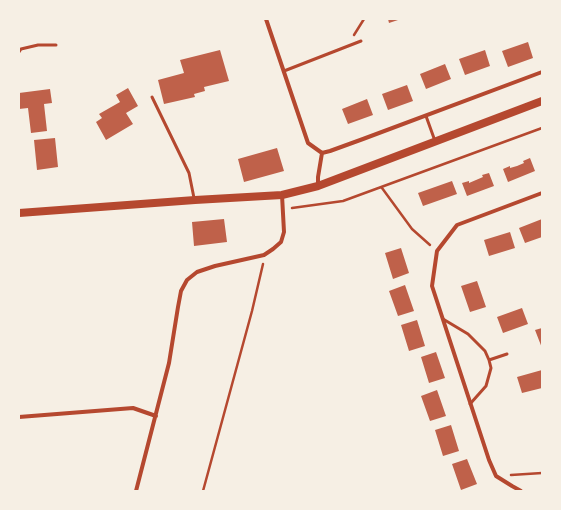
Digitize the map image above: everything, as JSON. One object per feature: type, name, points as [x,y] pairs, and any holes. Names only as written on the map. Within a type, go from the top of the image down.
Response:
[{"type":"main road","points":[[19,213],[282,195],[318,186],[542,101]]},
{"type":"street","points":[[266,19],[308,143],[322,153],[426,116],[542,72]]},
{"type":"street","points":[[318,186],[322,153]]},
{"type":"street","points":[[521,491],[496,476],[489,460],[432,286],[437,251],[457,225],[542,193]]},
{"type":"street","points":[[136,491],[169,363],[178,307],[182,291],[187,280],[197,272],[264,254],[281,242],[284,232],[282,195]]},
{"type":"street","points":[[19,417],[132,408],[156,416]]},
{"type":"lane","points":[[284,71],[361,41]]},
{"type":"lane","points":[[19,52],[38,45],[56,45]]},
{"type":"lane","points":[[152,97],[189,173],[195,200]]},
{"type":"lane","points":[[426,116],[435,141]]},
{"type":"lane","points":[[443,319],[468,334],[485,351],[489,360],[491,368],[486,386],[470,404]]},
{"type":"lane","points":[[489,360],[507,354]]},
{"type":"path","points":[[352,45],[354,35],[364,19]]},
{"type":"path","points":[[283,210],[343,201],[382,188],[542,128]]},
{"type":"path","points":[[382,188],[412,229],[437,251]]},
{"type":"path","points":[[203,491],[263,269],[264,254]]},
{"type":"path","points":[[496,476],[542,473]]},
{"type":"building","points":[[388,19],[401,19],[389,23]]},
{"type":"building","points":[[528,42],[533,58],[508,67],[502,51]]},
{"type":"building","points":[[220,50],[229,81],[204,87],[205,91],[194,94],[195,97],[164,104],[158,80],[184,73],[180,60]]},
{"type":"building","points":[[485,50],[490,66],[465,75],[459,59]]},
{"type":"building","points":[[445,64],[451,79],[426,89],[420,74]]},
{"type":"building","points":[[407,85],[413,101],[388,110],[382,94]]},
{"type":"building","points":[[128,88],[138,106],[126,113],[133,124],[106,140],[96,122],[102,118],[99,114],[120,102],[116,95]]},
{"type":"building","points":[[50,89],[52,103],[44,104],[47,131],[31,133],[28,108],[19,109],[19,93]]},
{"type":"building","points":[[367,99],[373,115],[348,124],[342,109]]},
{"type":"building","points":[[55,138],[58,167],[37,170],[34,140]]},
{"type":"building","points":[[277,148],[284,171],[244,182],[238,159]]},
{"type":"building","points":[[530,158],[535,171],[508,182],[503,169],[510,166],[510,168],[517,166]]},
{"type":"building","points":[[489,173],[494,186],[467,196],[462,183],[469,181],[469,183],[483,177],[482,175]]},
{"type":"building","points":[[452,181],[457,194],[423,206],[418,193]]},
{"type":"building","points":[[224,219],[227,242],[194,246],[192,222]]},
{"type":"building","points":[[542,219],[542,237],[525,243],[519,228]]},
{"type":"building","points":[[510,232],[515,248],[489,256],[484,240]]},
{"type":"building","points":[[401,248],[409,273],[393,279],[385,253]]},
{"type":"building","points":[[477,281],[486,307],[470,312],[461,286]]},
{"type":"building","points":[[405,285],[414,311],[398,316],[389,291]]},
{"type":"building","points":[[522,308],[528,324],[503,333],[497,317]]},
{"type":"building","points":[[417,320],[425,346],[409,351],[401,325]]},
{"type":"building","points":[[542,328],[542,348],[535,330]]},
{"type":"building","points":[[436,352],[445,378],[429,383],[421,357]]},
{"type":"building","points":[[542,370],[542,388],[522,393],[517,377]]},
{"type":"building","points":[[437,390],[446,416],[430,421],[421,396]]},
{"type":"building","points":[[451,425],[459,451],[443,456],[435,430]]},
{"type":"building","points":[[467,459],[477,484],[461,490],[452,464]]}]
